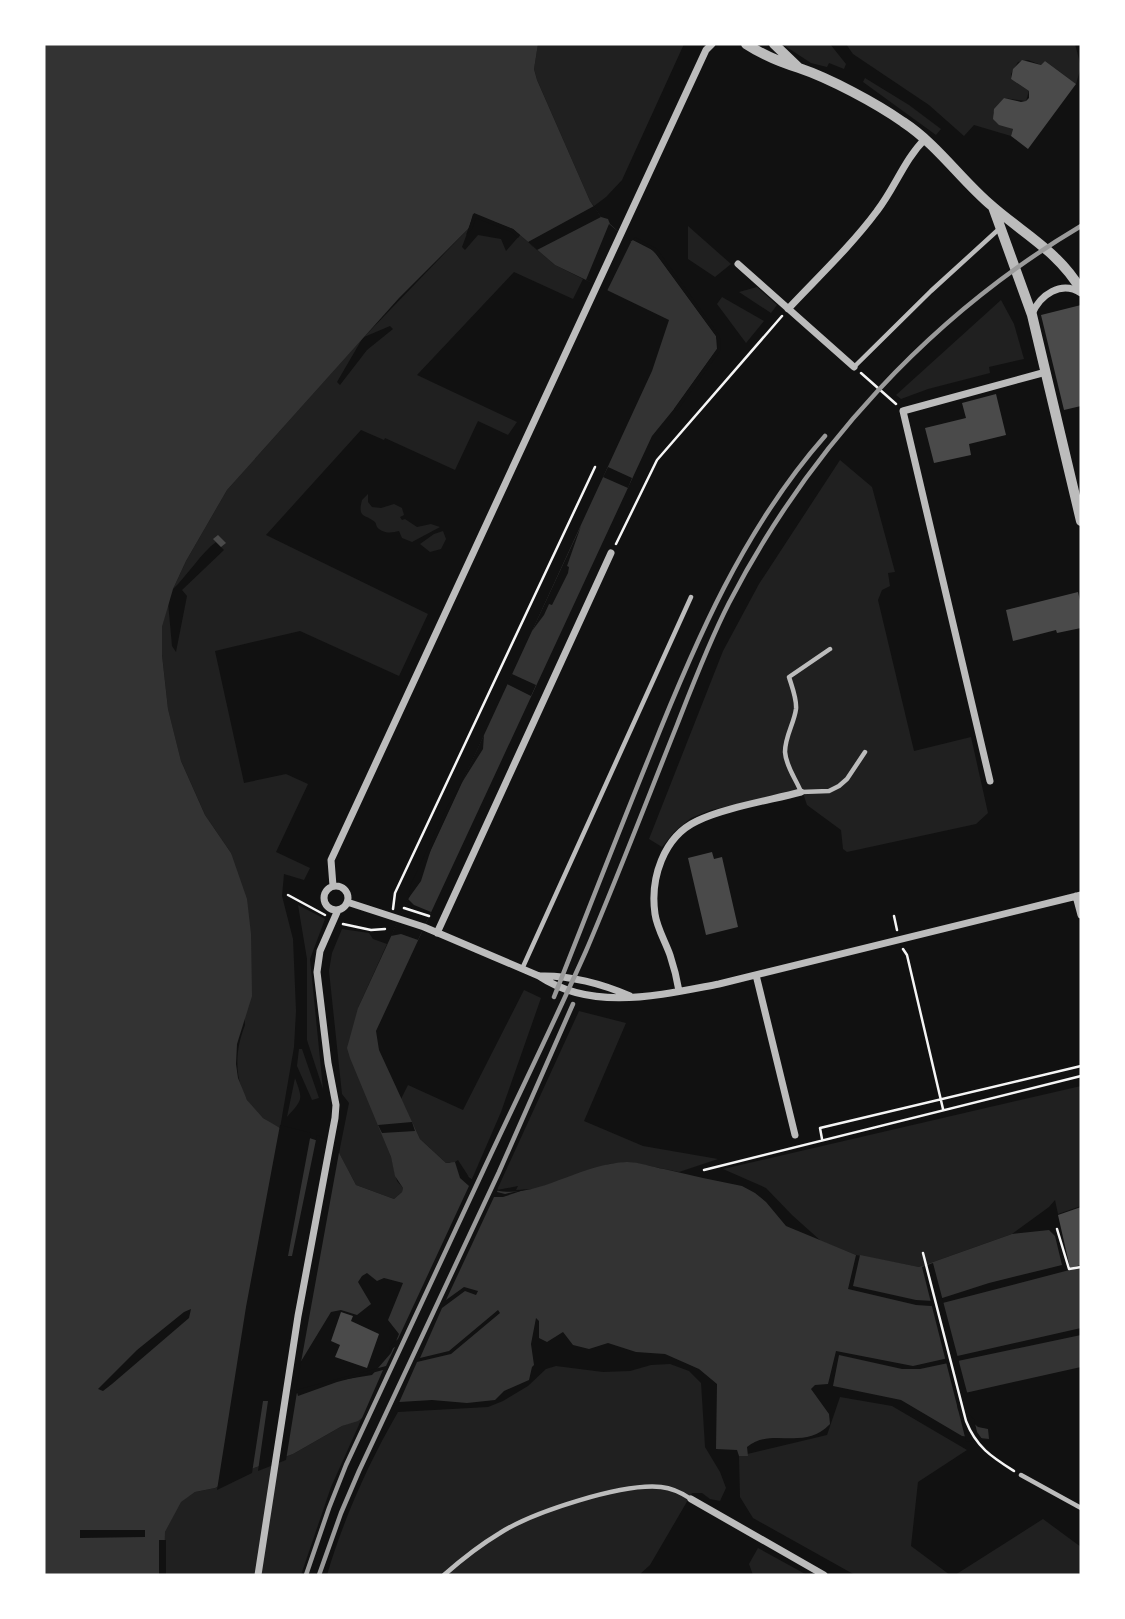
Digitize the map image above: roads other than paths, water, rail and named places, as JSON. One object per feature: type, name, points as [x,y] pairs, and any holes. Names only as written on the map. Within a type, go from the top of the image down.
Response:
[{"type":"street","points":[[333,886],[331,860],[706,50],[712,44]]},
{"type":"street","points":[[746,44],[771,59],[799,68],[881,107],[905,123],[925,139],[993,207],[1050,251],[1074,276],[1081,291]]},
{"type":"street","points":[[774,44],[799,68]]},
{"type":"street","points":[[788,309],[874,215],[888,196],[908,157],[925,139]]},
{"type":"street","points":[[646,181],[653,188]]},
{"type":"street","points":[[993,207],[1032,314],[1081,520]]},
{"type":"street","points":[[738,264],[854,367]]},
{"type":"street","points":[[1032,314],[1036,305],[1051,291],[1069,288],[1081,291]]},
{"type":"street","points":[[990,781],[903,411],[1046,372]]},
{"type":"street","points":[[437,933],[611,553]]},
{"type":"street","points":[[679,991],[673,964],[657,923],[654,900],[659,867],[674,838],[689,825],[705,817],[802,792]]},
{"type":"street","points":[[338,910],[326,906],[324,900],[327,889],[333,886],[345,890],[347,902]]},
{"type":"street","points":[[347,902],[424,927],[581,995],[614,998],[650,996],[756,975],[1079,896],[1081,915]]},
{"type":"street","points":[[258,1575],[298,1316],[335,1118],[336,1105],[317,972],[320,951],[333,920],[338,910],[347,902]]},
{"type":"street","points":[[756,975],[795,1135]]},
{"type":"street","points":[[539,976],[554,976],[615,989],[630,996]]},
{"type":"street","points":[[691,1499],[824,1575]]},
{"type":"lane","points":[[854,367],[1000,228]]},
{"type":"lane","points":[[522,970],[691,597]]},
{"type":"lane","points":[[830,649],[789,677],[796,709],[786,737],[785,754],[790,770],[802,792],[829,791],[847,779],[865,752]]},
{"type":"lane","points":[[1021,1475],[1081,1508]]},
{"type":"lane","points":[[444,1575],[500,1533],[541,1514],[591,1497],[663,1487],[680,1492],[691,1499]]},
{"type":"railway","points":[[306,1575],[346,1465],[586,951],[708,648],[729,603],[761,546],[836,439],[879,390],[925,344],[974,301],[1026,261],[1081,226]]},
{"type":"railway","points":[[554,997],[667,713],[704,629],[724,588],[770,509],[796,471],[825,436]]},
{"type":"railway","points":[[319,1575],[359,1471],[499,1172],[573,1004]]}]
